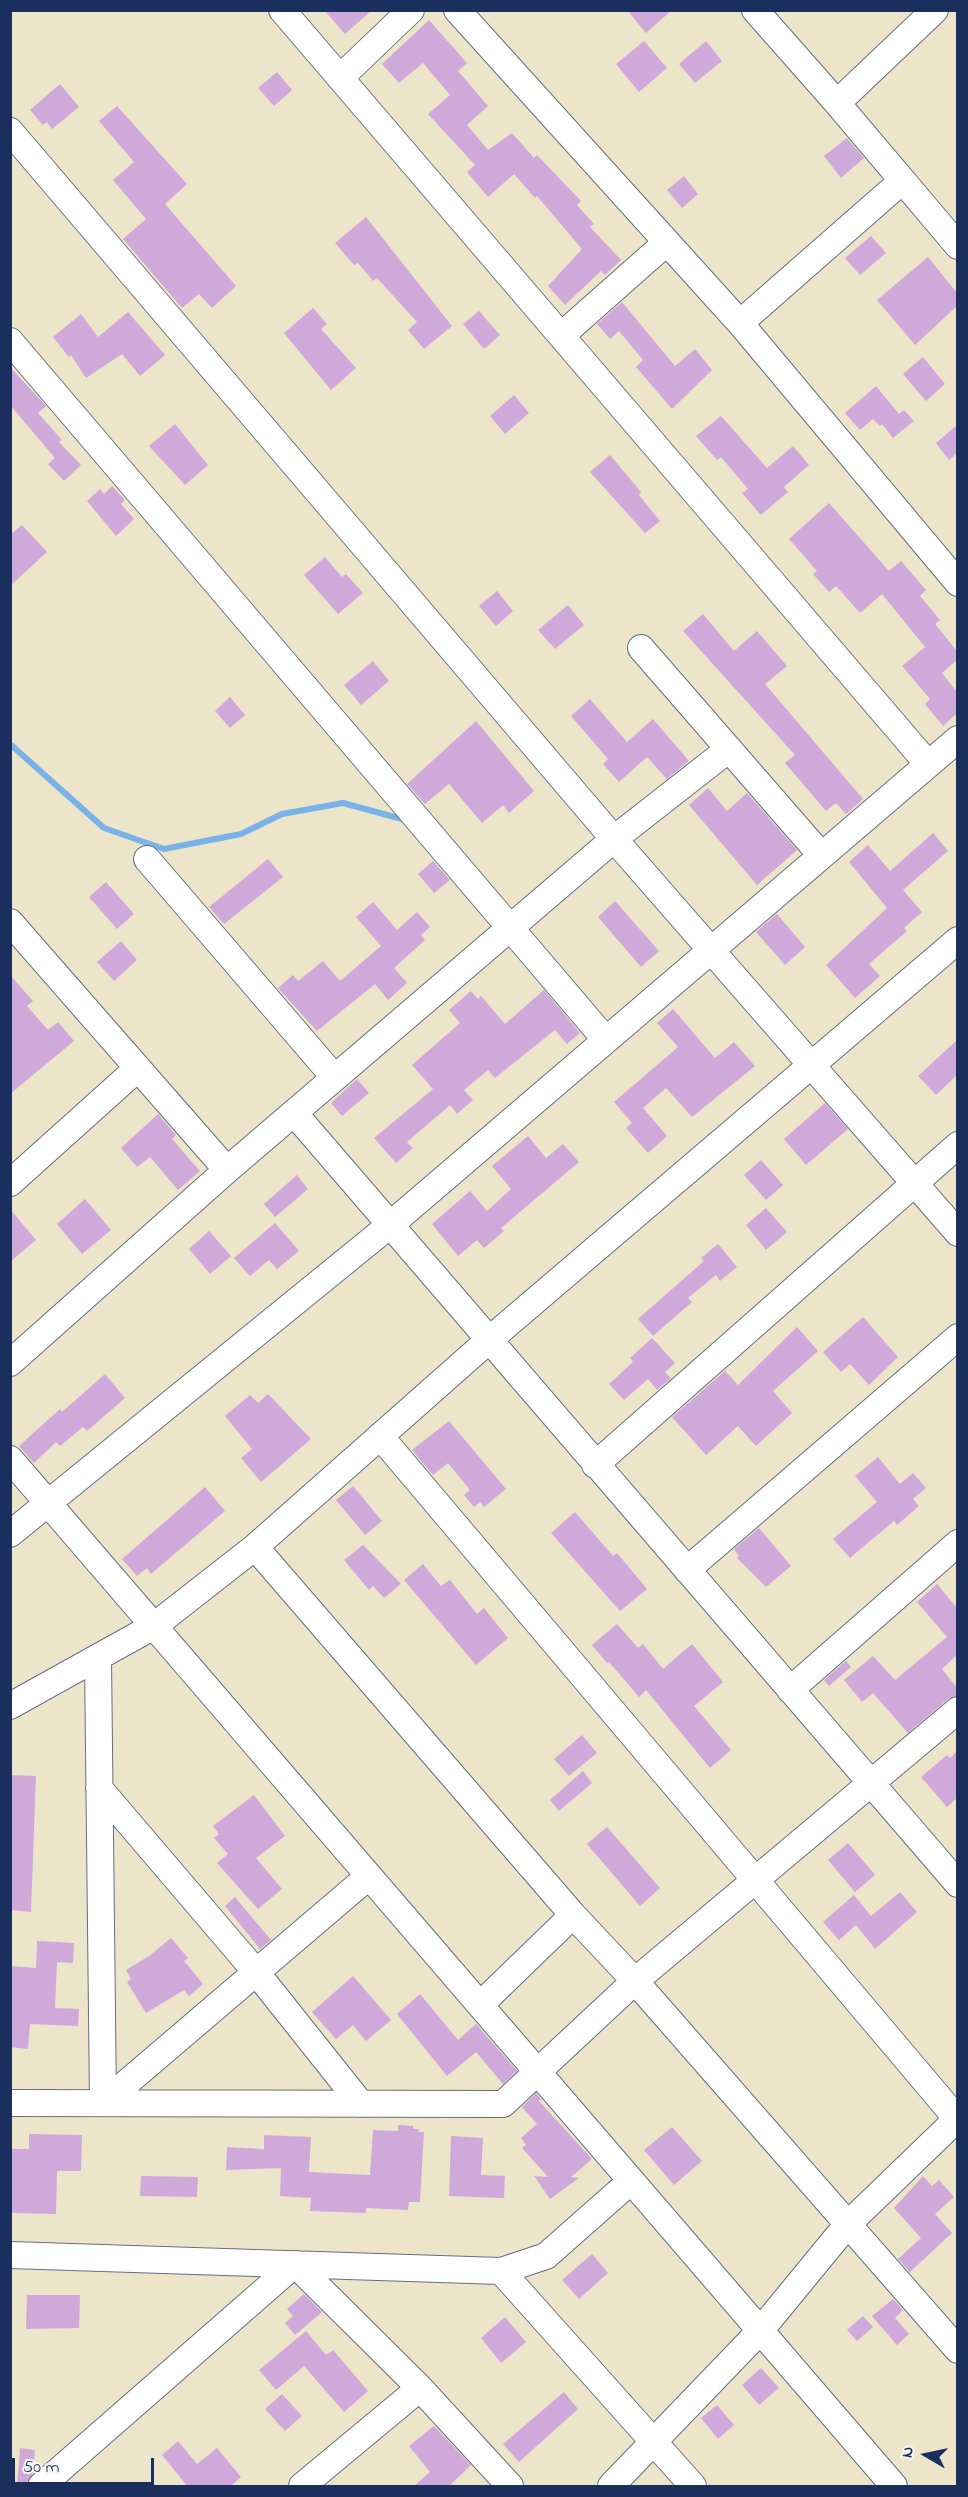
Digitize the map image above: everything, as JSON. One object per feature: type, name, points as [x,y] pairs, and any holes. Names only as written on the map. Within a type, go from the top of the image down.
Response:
[{"type":"street","points":[[282,10],[928,764]]},
{"type":"street","points":[[340,78],[411,10]]},
{"type":"street","points":[[457,10],[740,323],[957,583]]},
{"type":"street","points":[[755,10],[837,103],[957,246]]},
{"type":"street","points":[[837,103],[935,10]]},
{"type":"street","points":[[10,131],[614,839],[810,1066],[916,1183],[957,1233]]},
{"type":"street","points":[[740,323],[902,181]]},
{"type":"street","points":[[562,336],[667,242]]},
{"type":"street","points":[[10,341],[605,1039]]},
{"type":"street","points":[[641,648],[820,855]]},
{"type":"street","points":[[10,1534],[390,1225],[709,949],[957,739]]},
{"type":"street","points":[[10,1363],[334,1078],[614,839],[729,749]]},
{"type":"street","points":[[147,860],[334,1078]]},
{"type":"street","points":[[10,922],[227,1170]]},
{"type":"street","points":[[10,1706],[154,1626],[255,1547],[489,1340],[957,940]]},
{"type":"street","points":[[10,1183],[138,1068]]},
{"type":"street","points":[[294,1113],[957,1884]]},
{"type":"street","points":[[595,1465],[957,1145]]},
{"type":"street","points":[[687,1570],[957,1337]]},
{"type":"street","points":[[380,1436],[957,2119],[847,2225],[760,2331],[611,2487]]},
{"type":"street","points":[[10,1459],[894,2487]]},
{"type":"street","points":[[790,1690],[957,1543]]},
{"type":"street","points":[[255,1547],[573,1915],[635,1981],[957,2350]]},
{"type":"street","points":[[98,1659],[103,2103]]},
{"type":"street","points":[[10,2103],[503,2104],[635,1981],[957,1710]]},
{"type":"street","points":[[99,1788],[256,1972],[361,2104]]},
{"type":"street","points":[[103,2103],[369,1876]]},
{"type":"street","points":[[480,2005],[573,1915]]},
{"type":"street","points":[[10,2254],[501,2271],[546,2256],[631,2181]]},
{"type":"street","points":[[295,2264],[420,2388],[510,2487]]},
{"type":"street","points":[[41,2487],[295,2264]]},
{"type":"street","points":[[501,2271],[693,2487]]},
{"type":"street","points":[[302,2487],[420,2388]]},
{"type":"building","points":[[324,10],[372,10],[345,34]]},
{"type":"building","points":[[627,10],[672,10],[646,33]]},
{"type":"building","points":[[429,20],[467,63],[458,71],[488,106],[467,125],[488,150],[512,133],[534,158],[537,155],[581,201],[577,205],[594,224],[590,227],[621,260],[605,275],[601,271],[565,305],[548,286],[582,249],[537,196],[535,198],[514,174],[488,197],[467,172],[475,165],[428,114],[450,95],[423,63],[399,83],[382,64]]},
{"type":"building","points":[[644,41],[667,68],[639,92],[616,64]]},
{"type":"building","points":[[706,41],[722,61],[695,83],[679,64]]},
{"type":"building","points":[[277,72],[292,90],[274,106],[258,88]]},
{"type":"building","points":[[60,84],[79,107],[52,129],[47,122],[43,125],[30,110]]},
{"type":"building","points":[[117,106],[187,184],[165,204],[236,286],[212,308],[199,294],[182,308],[123,239],[146,219],[113,180],[134,162],[99,121]]},
{"type":"building","points":[[847,138],[864,158],[841,178],[824,156]]},
{"type":"building","points":[[684,176],[698,194],[682,208],[667,190]]},
{"type":"building","points":[[366,217],[452,326],[424,349],[408,330],[417,322],[377,278],[373,281],[358,263],[354,265],[335,243]]},
{"type":"building","points":[[871,236],[886,253],[860,275],[845,258]]},
{"type":"building","points":[[928,257],[957,293],[957,306],[915,345],[877,300]]},
{"type":"building","points":[[622,302],[675,366],[695,349],[712,370],[672,409],[636,367],[643,360],[619,331],[610,339],[597,324]]},
{"type":"building","points":[[313,308],[327,324],[321,329],[356,368],[331,390],[284,333]]},
{"type":"building","points":[[479,311],[500,335],[484,349],[463,324]]},
{"type":"building","points":[[128,312],[165,355],[140,376],[122,354],[86,378],[71,355],[69,357],[53,337],[81,314],[98,337]]},
{"type":"building","points":[[923,357],[945,384],[926,401],[903,374]]},
{"type":"building","points":[[10,367],[46,406],[38,413],[62,440],[59,442],[81,465],[64,481],[48,464],[55,458],[10,405]]},
{"type":"building","points":[[876,386],[899,414],[904,410],[914,421],[893,438],[882,424],[880,426],[873,419],[860,430],[845,413]]},
{"type":"building","points":[[514,395],[529,413],[505,434],[490,416]]},
{"type":"building","points":[[721,416],[767,468],[793,446],[809,465],[784,487],[788,492],[761,515],[742,493],[748,489],[721,457],[717,460],[696,436]]},
{"type":"building","points":[[175,424],[208,465],[185,485],[149,446]]},
{"type":"building","points":[[957,425],[957,453],[949,460],[936,443]]},
{"type":"building","points":[[610,455],[641,492],[639,495],[660,521],[645,533],[590,472]]},
{"type":"building","points":[[112,486],[125,500],[121,504],[134,519],[116,536],[87,501],[100,489],[104,494]]},
{"type":"building","points":[[829,503],[889,571],[901,561],[926,590],[920,596],[940,620],[935,624],[957,651],[957,660],[942,673],[957,692],[957,713],[943,726],[925,704],[930,699],[902,666],[925,647],[882,594],[860,613],[836,586],[829,592],[813,574],[817,571],[789,539]]},
{"type":"building","points":[[22,525],[47,552],[10,586],[10,535]]},
{"type":"building","points":[[325,557],[342,577],[346,574],[363,593],[338,614],[304,575]]},
{"type":"building","points":[[497,591],[513,611],[496,626],[479,606]]},
{"type":"building","points":[[568,605],[584,625],[555,649],[538,630]]},
{"type":"building","points":[[703,614],[734,651],[757,631],[787,666],[765,684],[863,799],[846,814],[836,803],[826,811],[785,763],[795,755],[683,631]]},
{"type":"building","points":[[373,661],[389,681],[361,705],[344,685]]},
{"type":"building","points":[[230,697],[245,715],[230,728],[215,711]]},
{"type":"building","points":[[590,699],[627,742],[653,719],[689,761],[667,779],[647,757],[619,782],[603,764],[608,759],[571,716]]},
{"type":"building","points":[[476,721],[534,791],[509,813],[503,805],[482,823],[449,784],[425,804],[407,784]]},
{"type":"building","points":[[708,788],[727,811],[747,793],[797,850],[757,885],[689,805]]},
{"type":"building","points":[[933,833],[948,851],[903,890],[922,912],[904,928],[907,931],[869,964],[880,976],[855,998],[826,965],[887,908],[849,862],[868,845],[890,871]]},
{"type":"building","points":[[268,859],[283,877],[224,924],[209,907]]},
{"type":"building","points":[[433,861],[450,880],[434,893],[418,874]]},
{"type":"building","points":[[106,882],[134,914],[117,929],[89,897]]},
{"type":"building","points":[[615,901],[659,951],[641,967],[598,917]]},
{"type":"building","points":[[373,902],[397,930],[417,912],[430,927],[421,935],[425,940],[394,968],[407,983],[388,1000],[375,984],[317,1031],[278,988],[293,975],[298,981],[323,961],[340,981],[381,946],[356,917]]},
{"type":"building","points":[[777,914],[805,947],[785,965],[756,932]]},
{"type":"building","points":[[121,941],[137,960],[114,981],[97,962]]},
{"type":"building","points":[[10,975],[33,1001],[27,1006],[48,1030],[58,1022],[74,1041],[10,1094]]},
{"type":"building","points":[[544,990],[580,1033],[567,1044],[555,1030],[495,1078],[488,1070],[464,1090],[473,1100],[457,1114],[450,1105],[407,1142],[413,1148],[396,1163],[374,1138],[433,1089],[412,1065],[460,1023],[449,1010],[471,991],[478,999],[481,996],[505,1024]]},
{"type":"building","points":[[673,1009],[715,1058],[734,1042],[755,1066],[692,1117],[666,1088],[643,1108],[667,1136],[648,1153],[626,1128],[632,1123],[614,1102],[678,1047],[657,1023]]},
{"type":"building","points":[[957,1040],[957,1075],[936,1095],[918,1076]]},
{"type":"building","points":[[357,1079],[369,1093],[342,1116],[331,1103]]},
{"type":"building","points":[[825,1103],[848,1129],[806,1165],[784,1139]]},
{"type":"building","points":[[158,1114],[176,1135],[172,1139],[200,1171],[178,1190],[150,1157],[137,1167],[121,1148]]},
{"type":"building","points":[[528,1136],[546,1158],[563,1144],[579,1162],[501,1228],[504,1231],[484,1248],[477,1240],[458,1256],[432,1224],[470,1191],[487,1211],[511,1189],[492,1166]]},
{"type":"building","points":[[761,1160],[783,1185],[766,1200],[744,1175]]},
{"type":"building","points":[[297,1175],[308,1189],[275,1217],[264,1204]]},
{"type":"building","points":[[85,1199],[111,1230],[82,1254],[57,1224]]},
{"type":"building","points":[[766,1208],[787,1232],[766,1250],[746,1225]]},
{"type":"building","points":[[10,1209],[36,1240],[10,1262]]},
{"type":"building","points":[[275,1223],[299,1251],[277,1269],[269,1260],[250,1276],[234,1258]]},
{"type":"building","points":[[209,1231],[231,1256],[210,1274],[189,1249]]},
{"type":"building","points":[[718,1244],[737,1267],[720,1281],[716,1275],[688,1298],[692,1302],[653,1336],[638,1319],[704,1261],[701,1258]]},
{"type":"building","points":[[863,1317],[898,1357],[869,1385],[850,1364],[841,1372],[823,1352]]},
{"type":"building","points":[[797,1327],[818,1351],[773,1391],[792,1413],[756,1446],[738,1426],[706,1455],[672,1417],[725,1371],[738,1385]]},
{"type":"building","points":[[652,1338],[675,1363],[665,1372],[671,1378],[657,1390],[648,1379],[624,1400],[609,1384],[633,1362],[630,1358]]},
{"type":"building","points":[[105,1374],[125,1398],[87,1431],[83,1427],[60,1446],[56,1442],[34,1463],[19,1446],[60,1409],[62,1412]]},
{"type":"building","points":[[268,1394],[311,1439],[261,1482],[241,1458],[252,1449],[225,1416],[250,1395],[258,1403]]},
{"type":"building","points":[[449,1421],[506,1489],[484,1507],[480,1502],[474,1507],[464,1495],[470,1490],[448,1463],[433,1475],[412,1450]]},
{"type":"building","points":[[878,1457],[900,1484],[913,1473],[926,1488],[913,1499],[919,1506],[897,1525],[894,1521],[850,1558],[833,1539],[877,1502],[855,1476]]},
{"type":"building","points":[[353,1486],[382,1521],[365,1535],[336,1500]]},
{"type":"building","points":[[205,1487],[225,1511],[151,1574],[147,1568],[137,1576],[122,1559]]},
{"type":"building","points":[[575,1512],[613,1556],[617,1553],[647,1589],[620,1611],[551,1533]]},
{"type":"building","points":[[759,1528],[791,1566],[766,1587],[737,1558],[739,1556],[734,1549]]},
{"type":"building","points":[[363,1545],[401,1584],[384,1598],[373,1586],[369,1590],[344,1560]]},
{"type":"building","points":[[423,1564],[441,1586],[450,1580],[477,1614],[484,1608],[508,1638],[476,1665],[404,1580]]},
{"type":"building","points":[[937,1584],[957,1608],[957,1655],[942,1669],[957,1688],[957,1695],[948,1699],[908,1733],[873,1693],[862,1702],[844,1680],[873,1656],[895,1680],[947,1637],[917,1602]]},
{"type":"building","points":[[617,1624],[638,1648],[643,1644],[663,1669],[692,1644],[723,1682],[694,1706],[731,1750],[710,1768],[646,1690],[639,1697],[592,1645]]},
{"type":"building","points":[[846,1661],[851,1667],[829,1686],[824,1680]]},
{"type":"building","points":[[582,1735],[597,1753],[569,1776],[554,1759]]},
{"type":"building","points":[[957,1751],[957,1798],[947,1807],[921,1777],[947,1755],[950,1758]]},
{"type":"building","points":[[583,1771],[592,1783],[559,1811],[550,1800]]},
{"type":"building","points":[[10,1775],[36,1776],[31,1912],[10,1910]]},
{"type":"building","points":[[254,1795],[285,1836],[256,1858],[282,1889],[258,1909],[217,1863],[228,1854],[214,1838],[219,1834],[213,1826]]},
{"type":"building","points":[[607,1827],[660,1888],[640,1906],[587,1844]]},
{"type":"building","points":[[848,1843],[875,1875],[855,1892],[828,1860]]},
{"type":"building","points":[[900,1892],[917,1912],[875,1949],[856,1925],[839,1940],[823,1922],[854,1895],[871,1916]]},
{"type":"building","points":[[235,1897],[271,1940],[260,1949],[225,1906]]},
{"type":"building","points":[[171,1938],[188,1958],[184,1961],[203,1984],[189,1996],[184,1990],[146,2013],[127,1982],[131,1979],[126,1970],[149,1956]]},
{"type":"building","points":[[37,1941],[74,1943],[73,1963],[57,1962],[55,2008],[79,2009],[78,2026],[30,2024],[28,2049],[10,2047],[10,1966],[36,1968]]},
{"type":"building","points":[[353,1976],[391,2020],[366,2041],[353,2025],[336,2039],[312,2012]]},
{"type":"building","points":[[420,1994],[458,2040],[476,2024],[517,2071],[503,2084],[476,2052],[447,2076],[397,2014]]},
{"type":"building","points":[[536,2093],[541,2099],[539,2101],[592,2159],[571,2177],[579,2178],[550,2199],[534,2176],[548,2177],[522,2148],[526,2145],[521,2138],[537,2124],[522,2107]]},
{"type":"building","points":[[398,2125],[413,2126],[413,2129],[419,2129],[418,2132],[424,2132],[420,2202],[409,2202],[408,2210],[366,2208],[366,2213],[310,2211],[311,2198],[280,2196],[281,2168],[226,2170],[227,2147],[264,2149],[264,2135],[311,2137],[309,2172],[370,2175],[373,2130],[398,2131]]},
{"type":"building","points":[[672,2127],[702,2161],[674,2185],[644,2150]]},
{"type":"building","points":[[29,2134],[82,2135],[81,2171],[57,2171],[56,2214],[10,2213],[10,2149],[29,2149]]},
{"type":"building","points":[[451,2136],[483,2138],[481,2175],[505,2176],[504,2198],[449,2196]]},
{"type":"building","points":[[141,2176],[198,2177],[197,2197],[140,2196]]},
{"type":"building","points":[[923,2176],[932,2186],[939,2180],[954,2197],[935,2214],[952,2233],[910,2272],[898,2259],[921,2238],[894,2208]]},
{"type":"building","points":[[592,2254],[608,2273],[579,2299],[562,2280]]},
{"type":"building","points":[[304,2294],[322,2312],[295,2335],[285,2323],[293,2316],[287,2309]]},
{"type":"building","points":[[27,2295],[80,2295],[79,2328],[26,2329]]},
{"type":"building","points":[[893,2299],[903,2310],[895,2318],[909,2334],[897,2345],[872,2316]]},
{"type":"building","points":[[863,2316],[873,2327],[857,2341],[847,2330]]},
{"type":"building","points":[[505,2317],[526,2342],[501,2363],[481,2338]]},
{"type":"building","points":[[306,2331],[326,2355],[333,2350],[368,2391],[344,2412],[304,2366],[276,2390],[259,2370]]},
{"type":"building","points":[[761,2368],[779,2388],[759,2405],[742,2385]]},
{"type":"building","points":[[564,2392],[578,2409],[519,2462],[503,2444]]},
{"type":"building","points":[[282,2394],[302,2416],[285,2431],[265,2409]]},
{"type":"building","points":[[717,2405],[734,2425],[718,2439],[701,2418]]},
{"type":"building","points":[[434,2426],[471,2465],[448,2487],[413,2487],[430,2472],[409,2446]]},
{"type":"building","points":[[178,2441],[197,2464],[217,2448],[241,2477],[230,2487],[188,2487],[162,2455]]},
{"type":"building","points":[[20,2448],[35,2450],[33,2473],[26,2487],[17,2487]]},
{"type":"waterway","points":[[10,744],[104,828],[164,849],[241,834],[282,814],[343,803],[402,819]]}]
